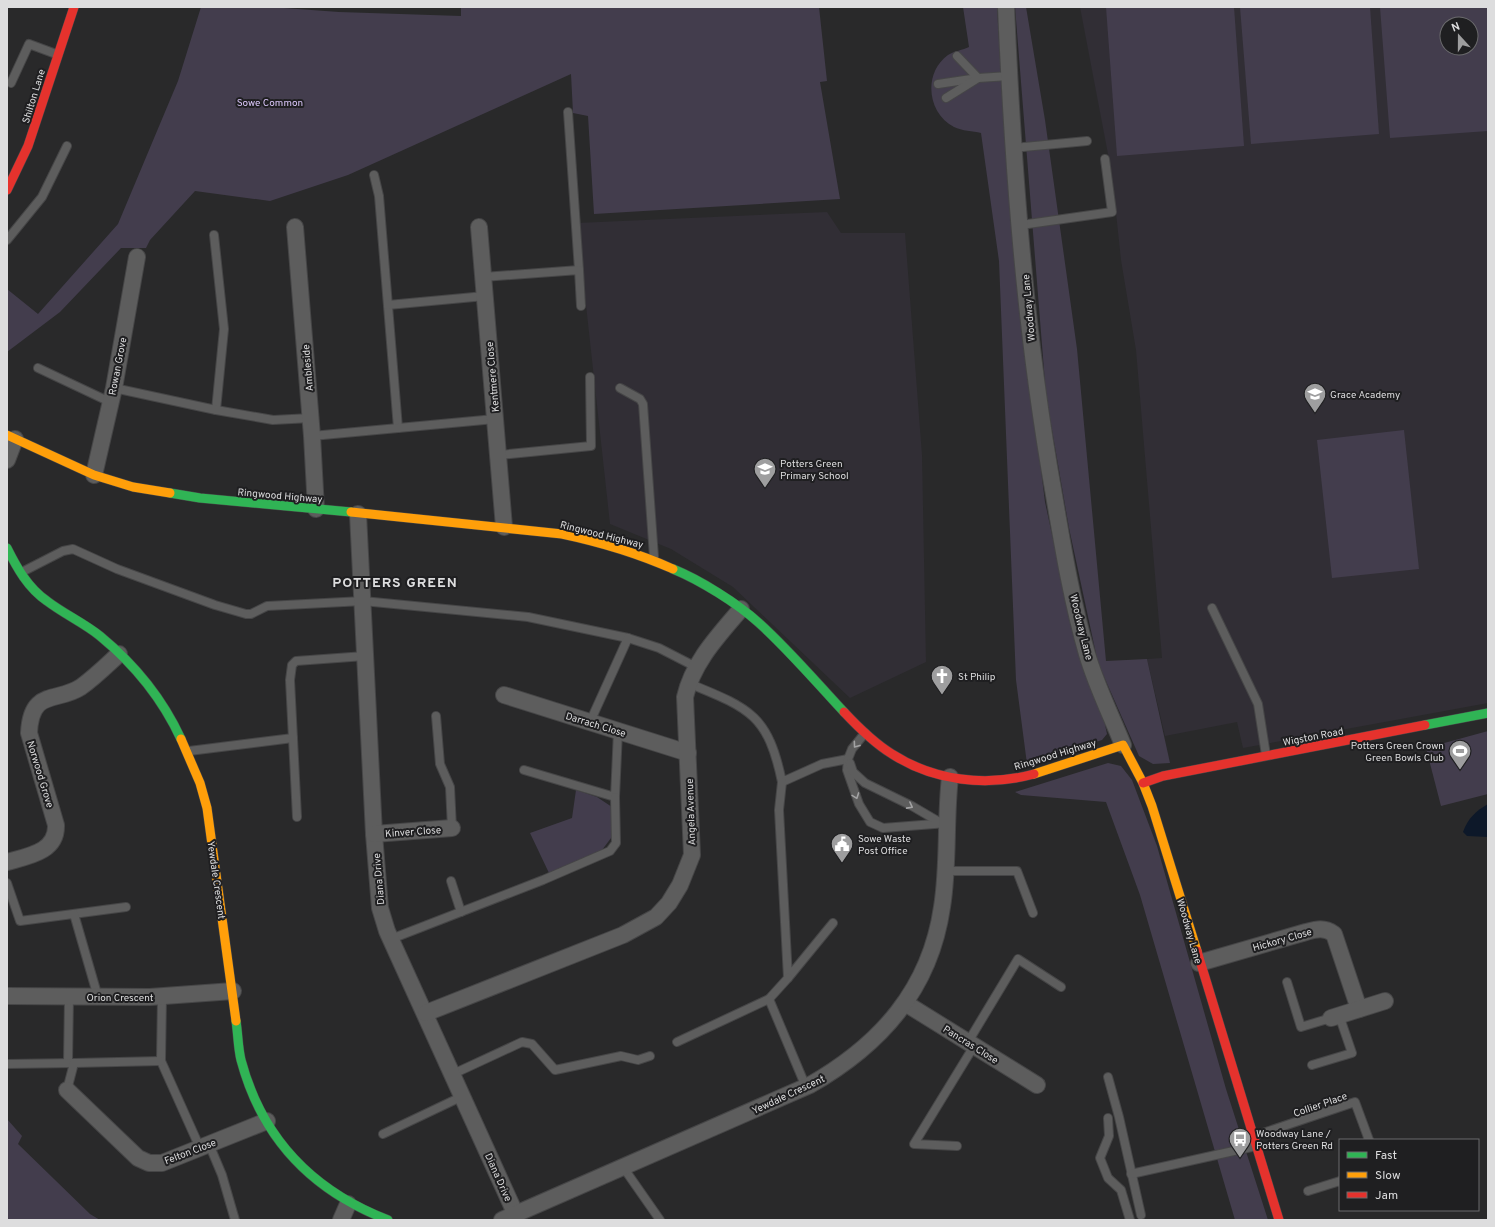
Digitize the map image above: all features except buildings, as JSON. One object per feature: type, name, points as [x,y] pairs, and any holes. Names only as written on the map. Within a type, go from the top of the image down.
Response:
[{"type":"street","name":"Shilton Lane","points":[[8,188],[36,126],[64,31],[74,7]]},
{"type":"street","name":"Woodway Lane","points":[[1006,7],[1014,148],[1030,334],[1041,423],[1066,563],[1087,655],[1123,745],[1143,783],[1173,872],[1199,963],[1279,1220]]},
{"type":"street","name":"Ambleside","points":[[295,227],[311,418],[316,509]]},
{"type":"street","name":"Kentmere Close","points":[[479,227],[504,527]]},
{"type":"street","name":"Rowan Grove","points":[[94,475],[112,395],[137,257]]},
{"type":"street","name":"Ringwood Highway","points":[[11,437],[94,475],[133,487],[200,498],[504,527],[562,534],[584,538],[644,556],[685,574],[741,609],[777,639],[865,733],[892,754],[902,760],[950,777],[992,780],[1012,779],[1035,774],[1123,745]]},
{"type":"street","points":[[7,460],[11,437]]},
{"type":"street","name":"Diana Drive","points":[[358,514],[374,834],[380,908],[391,939],[463,1096],[509,1218]]},
{"type":"street","name":"Yewdale Crescent","points":[[7,548],[14,568],[37,592],[51,603],[84,624],[138,673],[174,723],[188,751],[201,786],[207,808],[233,991],[241,1060],[247,1081],[267,1121],[295,1162],[317,1182],[348,1204],[368,1214],[388,1220]]},
{"type":"street","name":"Angela Avenue","points":[[426,1013],[623,935],[656,917],[669,903],[680,885],[692,855],[686,697],[688,683],[704,654],[741,609]]},
{"type":"street","name":"Norwood Grove","points":[[7,862],[38,853],[54,840],[57,832],[29,733],[30,723],[34,711],[46,698],[80,687],[118,654]]},
{"type":"street","name":"Darrach Close","points":[[504,695],[688,753]]},
{"type":"street","name":"Wigston Road","points":[[1143,783],[1163,776],[1488,713]]},
{"type":"street","name":"Yewdale Crescent","points":[[509,1218],[806,1087],[840,1067],[870,1043],[888,1025],[904,1003],[926,965],[935,940],[942,907],[946,871],[944,823],[950,777]]},
{"type":"street","name":"Kinver Close","points":[[374,834],[452,828]]},
{"type":"street","name":"Hickory Close","points":[[1199,963],[1317,929],[1328,930],[1334,934],[1359,1009]]},
{"type":"street","name":"Orion Crescent","points":[[7,996],[162,996],[233,991]]},
{"type":"street","points":[[1335,1016],[1385,1001]]},
{"type":"street","name":"Pancras Close","points":[[904,1003],[1037,1085]]},
{"type":"street","name":"Felton Close","points":[[67,1090],[126,1149],[143,1161],[149,1163],[162,1162],[267,1121]]},
{"type":"street","points":[[341,1220],[348,1204]]},
{"type":"lane","points":[[11,82],[28,44],[57,54]]},
{"type":"lane","points":[[957,56],[978,78]]},
{"type":"lane","points":[[938,84],[978,78],[1009,76]]},
{"type":"lane","points":[[946,98],[978,78]]},
{"type":"lane","points":[[568,112],[581,306]]},
{"type":"lane","points":[[1014,148],[1087,141]]},
{"type":"lane","points":[[7,240],[42,196],[67,146]]},
{"type":"lane","points":[[1020,225],[1112,212],[1104,159]]},
{"type":"lane","points":[[374,175],[379,196],[398,428]]},
{"type":"lane","points":[[214,235],[224,329],[216,410]]},
{"type":"lane","points":[[483,277],[579,270]]},
{"type":"lane","points":[[388,305],[485,296]]},
{"type":"lane","points":[[38,368],[112,395],[278,420],[311,418]]},
{"type":"lane","points":[[499,455],[591,446],[590,377]]},
{"type":"lane","points":[[620,388],[640,399],[643,404],[654,560]]},
{"type":"lane","points":[[312,436],[495,419]]},
{"type":"lane","points":[[14,568],[68,549],[79,551],[117,569],[215,605],[246,614],[251,614],[267,606],[362,601],[528,617],[628,638],[658,648],[696,667]]},
{"type":"lane","points":[[1212,608],[1258,704],[1266,756]]},
{"type":"lane","points":[[590,722],[628,638]]},
{"type":"lane","points":[[297,817],[290,680],[292,665],[296,661],[365,656]]},
{"type":"lane","points":[[688,683],[732,701],[752,714],[767,734],[776,753],[782,782],[779,810],[788,978]]},
{"type":"lane","points":[[436,716],[440,764],[450,787],[452,828]]},
{"type":"lane","points":[[391,939],[543,880],[610,851],[616,843],[615,797],[618,731]]},
{"type":"lane","points":[[865,733],[852,749],[848,758],[847,770],[859,804],[870,822],[883,828],[944,823]]},
{"type":"lane","points":[[188,751],[293,738]]},
{"type":"lane","points":[[782,782],[822,764],[848,758]]},
{"type":"lane","points":[[848,758],[853,772],[865,783],[944,823]]},
{"type":"lane","points":[[524,770],[615,797]]},
{"type":"lane","points":[[946,871],[1017,871],[1033,913]]},
{"type":"lane","points":[[451,881],[461,912]]},
{"type":"lane","points":[[7,884],[20,921],[126,907]]},
{"type":"lane","points":[[74,914],[98,997]]},
{"type":"lane","points":[[677,1042],[769,999],[833,923]]},
{"type":"lane","points":[[957,1146],[914,1144],[1018,959],[1061,987]]},
{"type":"lane","points":[[1287,982],[1301,1027],[1335,1016],[1352,1053],[1312,1065]]},
{"type":"lane","points":[[162,996],[161,1061],[205,1146],[222,1175],[235,1220]]},
{"type":"lane","points":[[67,1090],[71,1063],[69,997]]},
{"type":"lane","points":[[769,999],[806,1087]]},
{"type":"lane","points":[[453,1074],[522,1042],[532,1044],[555,1070],[621,1056],[638,1060],[650,1056]]},
{"type":"lane","points":[[7,1064],[161,1061]]},
{"type":"lane","points":[[1108,1078],[1119,1117],[1141,1214]]},
{"type":"lane","points":[[383,1134],[463,1096]]},
{"type":"lane","name":"Collier Place","points":[[1254,1136],[1355,1102],[1369,1139]]},
{"type":"lane","points":[[1108,1118],[1109,1136],[1100,1158],[1108,1178],[1121,1190],[1130,1220]]},
{"type":"lane","points":[[1132,1174],[1256,1146]]},
{"type":"lane","points":[[623,1167],[660,1220]]},
{"type":"lane","points":[[1308,1191],[1339,1181]]},
{"type":"shaded area","name":"Grace Academy","points":[[1080,7],[1488,7],[1488,703],[1243,748],[1237,722],[1165,736],[1147,659],[1162,658],[1136,350],[1121,260],[1112,175]]},
{"type":"shaded area","name":"Potters Green Primary School","points":[[827,212],[841,233],[905,233],[922,455],[926,662],[850,698],[733,587],[671,549],[610,524],[577,223]]},
{"type":"green space","name":"Sowe Common","points":[[201,7],[270,7],[339,12],[461,16],[461,7],[819,7],[827,81],[820,82],[840,199],[594,214],[588,116],[573,113],[571,74],[348,175],[270,201],[195,191],[150,240],[146,248],[121,248],[60,312],[7,352],[7,289],[38,314],[118,224],[178,81]]},
{"type":"green space","points":[[963,7],[997,7],[1002,94],[1025,341],[1045,502],[1068,609],[1103,715],[1107,734],[1102,740],[1027,764],[1016,680],[999,261],[981,133],[954,127],[945,121],[938,112],[934,103],[932,92],[932,82],[940,63],[948,55],[969,47]]},
{"type":"green space","points":[[1015,7],[1026,7],[1045,120],[1077,349],[1106,661],[1147,659],[1170,763],[1153,764],[1139,756],[1098,663],[1069,528],[1046,395]]},
{"type":"green space","points":[[1106,7],[1234,7],[1244,146],[1117,156]]},
{"type":"green space","points":[[1240,7],[1370,7],[1379,134],[1251,144]]},
{"type":"green space","points":[[1380,7],[1488,7],[1488,131],[1390,138]]},
{"type":"green space","points":[[1404,430],[1419,569],[1332,578],[1317,440]]},
{"type":"green space","name":"Potters Green Crown Green Bowls Club","points":[[1488,731],[1488,794],[1441,806],[1426,748]]},
{"type":"green space","points":[[1108,763],[1121,766],[1132,780],[1157,846],[1226,1089],[1268,1220],[1235,1220],[1140,895],[1106,802],[1021,795],[1015,792]]},
{"type":"green space","points":[[576,790],[597,797],[612,807],[614,834],[602,850],[549,873],[530,833],[572,818]]},
{"type":"green space","points":[[7,1119],[22,1136],[18,1144],[90,1214],[100,1220],[7,1220]]},
{"type":"water","points":[[1488,804],[1488,837],[1467,836],[1463,832],[1467,823],[1476,812]]},
{"type":"traffic: fast","points":[[170,493],[200,498],[351,512]]},
{"type":"traffic: fast","points":[[7,548],[19,570],[40,596],[100,636],[136,671],[166,710],[181,739]]},
{"type":"traffic: fast","points":[[673,569],[695,579],[750,615],[781,644],[844,712]]},
{"type":"traffic: fast","points":[[1425,725],[1488,713]]},
{"type":"traffic: fast","points":[[236,1021],[241,1060],[250,1088],[262,1114],[277,1138],[294,1159],[336,1194],[361,1208],[388,1220]]},
{"type":"traffic: slow","points":[[7,435],[94,475],[133,487],[170,493]]},
{"type":"traffic: slow","points":[[351,512],[562,534],[618,548],[673,569]]},
{"type":"traffic: slow","points":[[181,739],[200,783],[207,808],[236,1021]]},
{"type":"traffic: slow","points":[[1034,774],[1123,745],[1143,783],[1152,806],[1197,951]]},
{"type":"traffic: jam","points":[[7,190],[28,146],[74,7]]},
{"type":"traffic: jam","points":[[844,712],[885,750],[908,763],[943,776],[979,781],[1016,778],[1034,774]]},
{"type":"traffic: jam","points":[[1143,783],[1163,776],[1425,725]]},
{"type":"traffic: jam","points":[[1197,951],[1279,1220]]},
{"type":"place","name":"Grace Academy","points":[[1315,414]]},
{"type":"place","name":"Potters Green Primary School","points":[[765,488]]},
{"type":"place","name":"St Philip","points":[[942,696]]},
{"type":"place","name":"Potters Green Crown Green Bowls Club","points":[[1460,770]]},
{"type":"place","name":"Sowe Waste Post Office","points":[[842,864]]},
{"type":"place","name":"Woodway Lane / Potters Green Rd","points":[[1240,1158]]},
{"type":"district","name":"POTTERS GREEN","points":[[395,582]]}]
